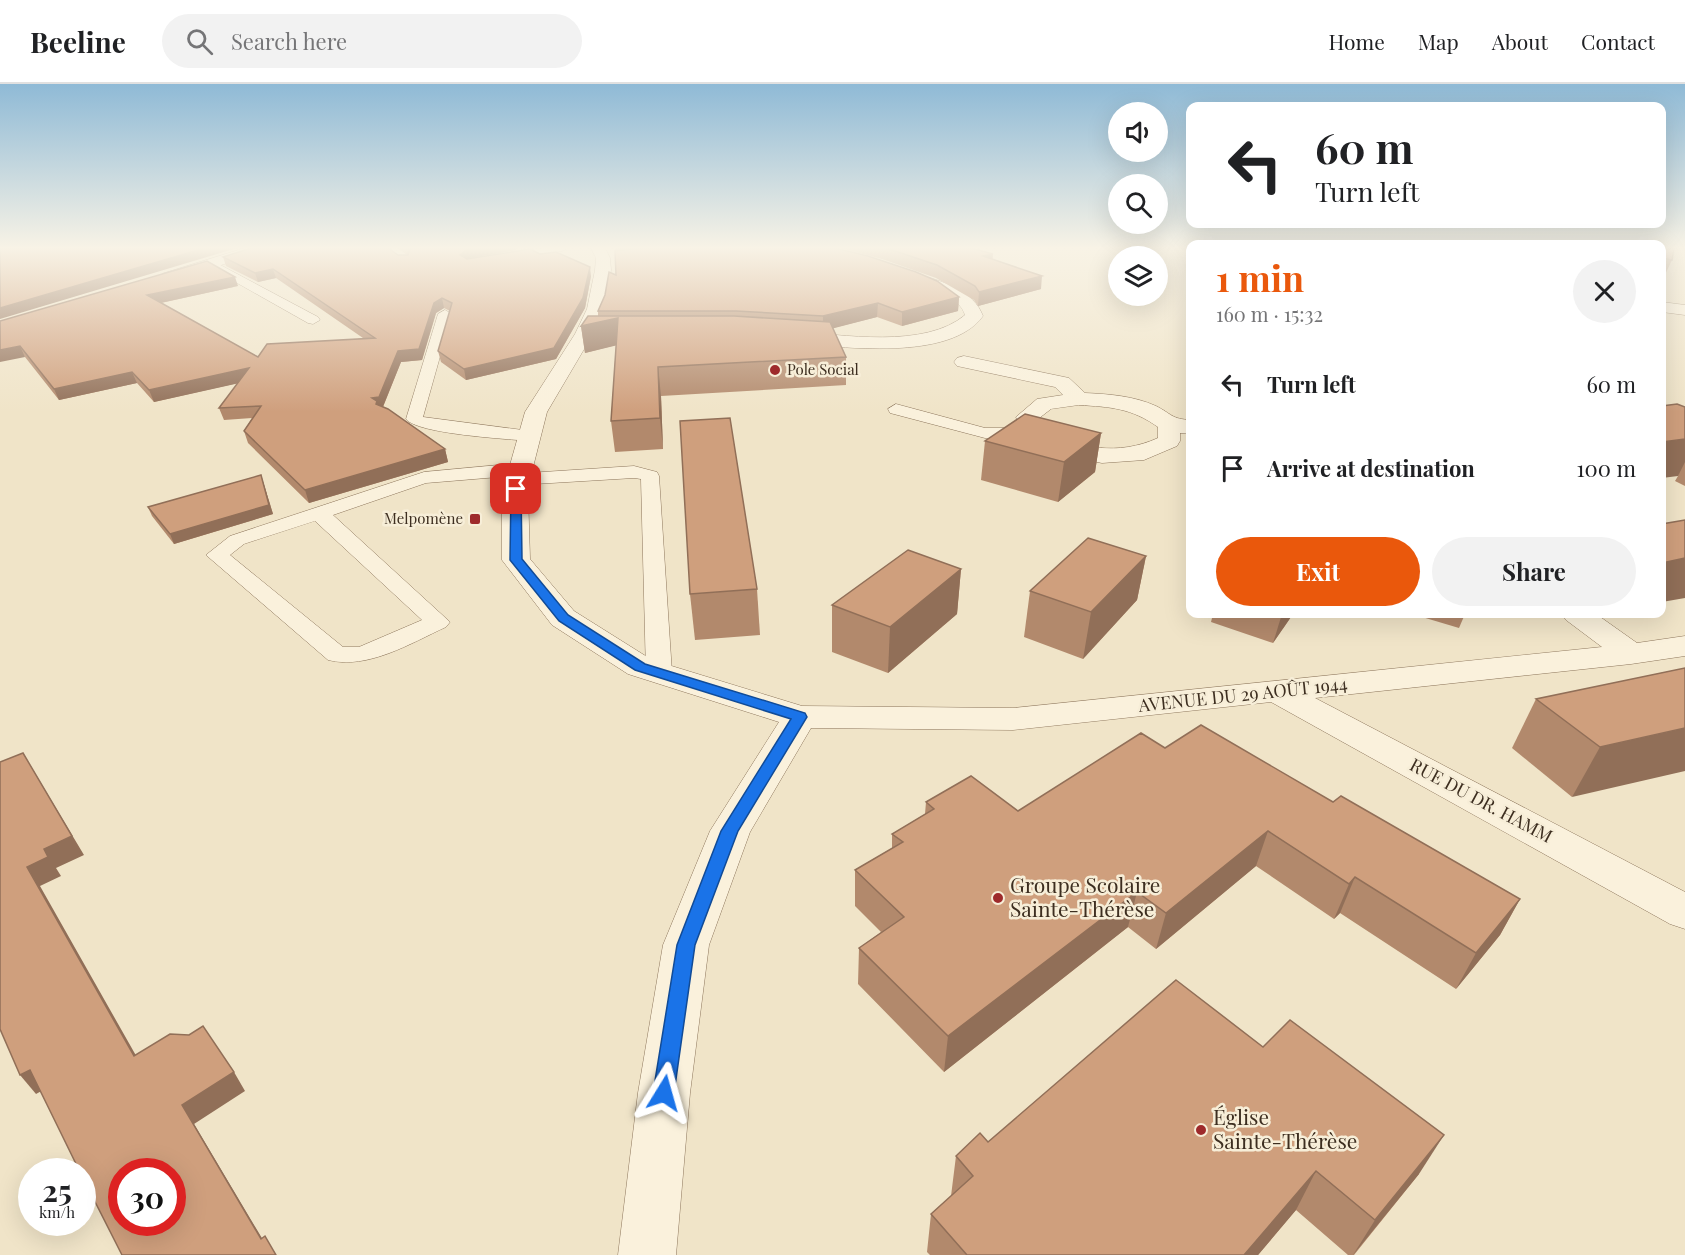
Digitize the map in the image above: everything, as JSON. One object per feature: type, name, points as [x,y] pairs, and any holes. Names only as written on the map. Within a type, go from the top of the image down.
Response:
[{"type":"street","name":"AVENUE DU 29 AOÛT 1944","points":[[599,303],[595,334],[536,412],[515,493],[516,560],[563,618],[640,667],[800,717],[1013,719],[1631,654],[1685,646]]},
{"type":"street","points":[[771,335],[883,342],[908,340],[949,333],[964,327],[974,316],[974,310],[966,303]]},
{"type":"street","points":[[1666,308],[1685,310]]},
{"type":"street","points":[[964,362],[1062,382],[1079,399]]},
{"type":"street","points":[[1079,399],[1116,401],[1149,411],[1180,426],[1169,441],[1143,453],[1102,456],[1059,448],[1031,433],[1026,417],[1045,404],[1079,399]]},
{"type":"street","points":[[1582,618],[1631,654]]},
{"type":"street","name":"RUE DU DR. HAMM","points":[[1276,692],[1685,912]]},
{"type":"street","points":[[647,1255],[664,1093],[686,945],[730,831],[800,717]]},
{"type":"lane","points":[[281,303],[313,320]]},
{"type":"lane","points":[[445,314],[414,419],[425,424],[530,436]]},
{"type":"lane","points":[[896,409],[985,434],[1031,433]]},
{"type":"lane","points":[[319,513],[438,622],[363,654],[337,656],[217,555],[237,540],[424,478],[634,472],[650,476],[659,673]]},
{"type":"building","points":[[0,303],[18,303],[0,308]]},
{"type":"building","points":[[63,303],[161,303],[258,357],[267,344],[375,338],[323,303],[435,303],[419,349],[398,351],[379,397],[372,398],[377,401],[376,404],[388,409],[445,449],[305,490],[244,431],[261,406],[219,408],[249,368],[149,390],[132,372],[54,389],[20,346],[0,350],[0,321]]},
{"type":"building","points":[[452,303],[580,303],[554,348],[464,369],[438,351]]},
{"type":"building","points":[[602,303],[938,303],[902,312],[878,303],[823,316],[736,311],[598,311]]},
{"type":"building","points":[[588,316],[734,316],[830,322],[846,357],[658,367],[660,418],[611,421],[618,318],[581,326]]},
{"type":"building","points":[[1677,404],[1685,407],[1685,439],[1666,441],[1666,405]]},
{"type":"building","points":[[1025,414],[1101,433],[1064,462],[985,441]]},
{"type":"building","points":[[730,418],[757,589],[690,594],[680,421]]},
{"type":"building","points":[[261,475],[269,505],[170,534],[148,507]]},
{"type":"building","points":[[1685,520],[1685,558],[1666,562],[1666,523]]},
{"type":"building","points":[[1088,538],[1146,556],[1091,612],[1030,591]]},
{"type":"building","points":[[908,550],[961,569],[890,627],[832,605]]},
{"type":"building","points":[[1685,668],[1685,728],[1600,747],[1536,699]]},
{"type":"building","points":[[1201,725],[1333,802],[1341,796],[1520,899],[1476,953],[1355,877],[1349,884],[1268,831],[1166,913],[1137,892],[948,1036],[859,948],[904,917],[855,870],[903,842],[892,834],[934,809],[926,802],[971,776],[1018,811],[1141,733],[1165,748]]},
{"type":"building","points":[[23,753],[72,836],[44,849],[48,857],[27,867],[134,1056],[170,1034],[189,1035],[203,1026],[234,1072],[182,1105],[261,1239],[265,1236],[276,1255],[122,1255],[112,1236],[186,1236],[186,1158],[108,1158],[108,1227],[96,1204],[96,1158],[73,1158],[30,1070],[20,1075],[0,1029],[0,762]]},
{"type":"building","name":"Église Sainte-Thérèse","points":[[1176,980],[1263,1047],[1290,1020],[1444,1135],[1375,1220],[1316,1171],[1244,1255],[967,1255],[931,1214],[973,1176],[956,1156],[980,1133],[988,1142]]},
{"type":"place","name":"Pole Social","points":[[775,370]]},
{"type":"place","name":"Melpomène","points":[[475,519]]},
{"type":"place","name":"Groupe Scolaire Sainte-Thérèse","points":[[998,898]]},
{"type":"place","name":"Église Sainte-Thérèse","points":[[1201,1130]]},
{"type":"route","points":[[516,489],[516,560],[563,618],[640,667],[800,717],[730,831],[686,945],[664,1093]]}]
